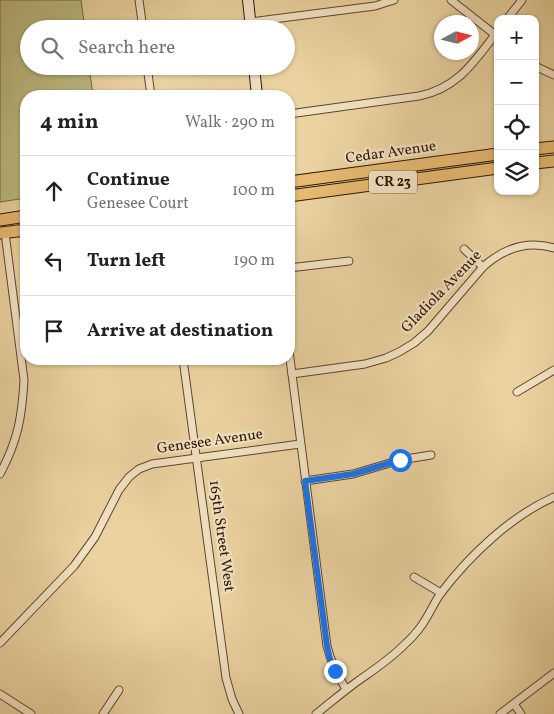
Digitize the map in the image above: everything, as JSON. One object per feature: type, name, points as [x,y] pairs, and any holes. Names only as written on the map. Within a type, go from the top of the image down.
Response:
[{"type":"main road","points":[[539,149],[554,147]]},
{"type":"main road","name":"Cedar Avenue","points":[[295,181],[494,155]]},
{"type":"main road","points":[[539,163],[554,161]]},
{"type":"main road","name":"Cedar Avenue","points":[[295,195],[494,169]]},
{"type":"main road","points":[[0,220],[20,217]]},
{"type":"main road","points":[[3,233],[20,223]]},
{"type":"main road","points":[[3,233],[20,231]]},
{"type":"street","points":[[139,0],[142,20]]},
{"type":"street","points":[[248,0],[250,20]]},
{"type":"street","points":[[283,20],[375,6],[394,0]]},
{"type":"street","points":[[451,0],[494,32]]},
{"type":"street","points":[[510,15],[522,0]]},
{"type":"street","points":[[295,113],[419,96],[443,89],[460,77],[471,66],[494,38]]},
{"type":"street","points":[[539,68],[554,75]]},
{"type":"street","points":[[148,75],[150,90]]},
{"type":"street","points":[[255,75],[256,90]]},
{"type":"street","points":[[3,233],[20,331]]},
{"type":"street","name":"Gladiola Avenue","points":[[292,374],[366,364],[399,352],[414,343],[428,331],[493,258],[514,248],[524,246],[543,245],[554,248]]},
{"type":"street","points":[[464,249],[483,267]]},
{"type":"street","points":[[295,267],[349,261]]},
{"type":"street","points":[[0,474],[10,454],[20,422],[23,404],[24,365]]},
{"type":"street","name":"165th Street West","points":[[184,365],[226,678],[239,714]]},
{"type":"street","points":[[291,365],[327,646],[335,671],[346,690]]},
{"type":"street","points":[[517,392],[554,370]]},
{"type":"street","name":"Genesee Avenue","points":[[0,643],[74,566],[95,537],[119,490],[129,477],[139,469],[152,464],[196,457],[300,444]]},
{"type":"street","points":[[305,481],[353,474],[400,460],[431,455]]},
{"type":"street","points":[[316,714],[406,644],[441,594],[477,551],[533,508],[554,497]]},
{"type":"street","points":[[414,577],[441,594]]},
{"type":"street","points":[[500,714],[554,673]]},
{"type":"street","points":[[103,714],[119,690]]},
{"type":"street","points":[[0,694],[31,714]]},
{"type":"street","points":[[514,704],[521,714]]},
{"type":"shaded area","points":[[0,0],[81,0],[84,20],[20,20],[20,75],[90,75],[92,90],[20,90],[20,199],[0,202]]},
{"type":"shaded area","points":[[494,160],[494,164],[391,176]]},
{"type":"route","points":[[335,671],[327,646],[305,481],[353,474],[400,460]]}]
